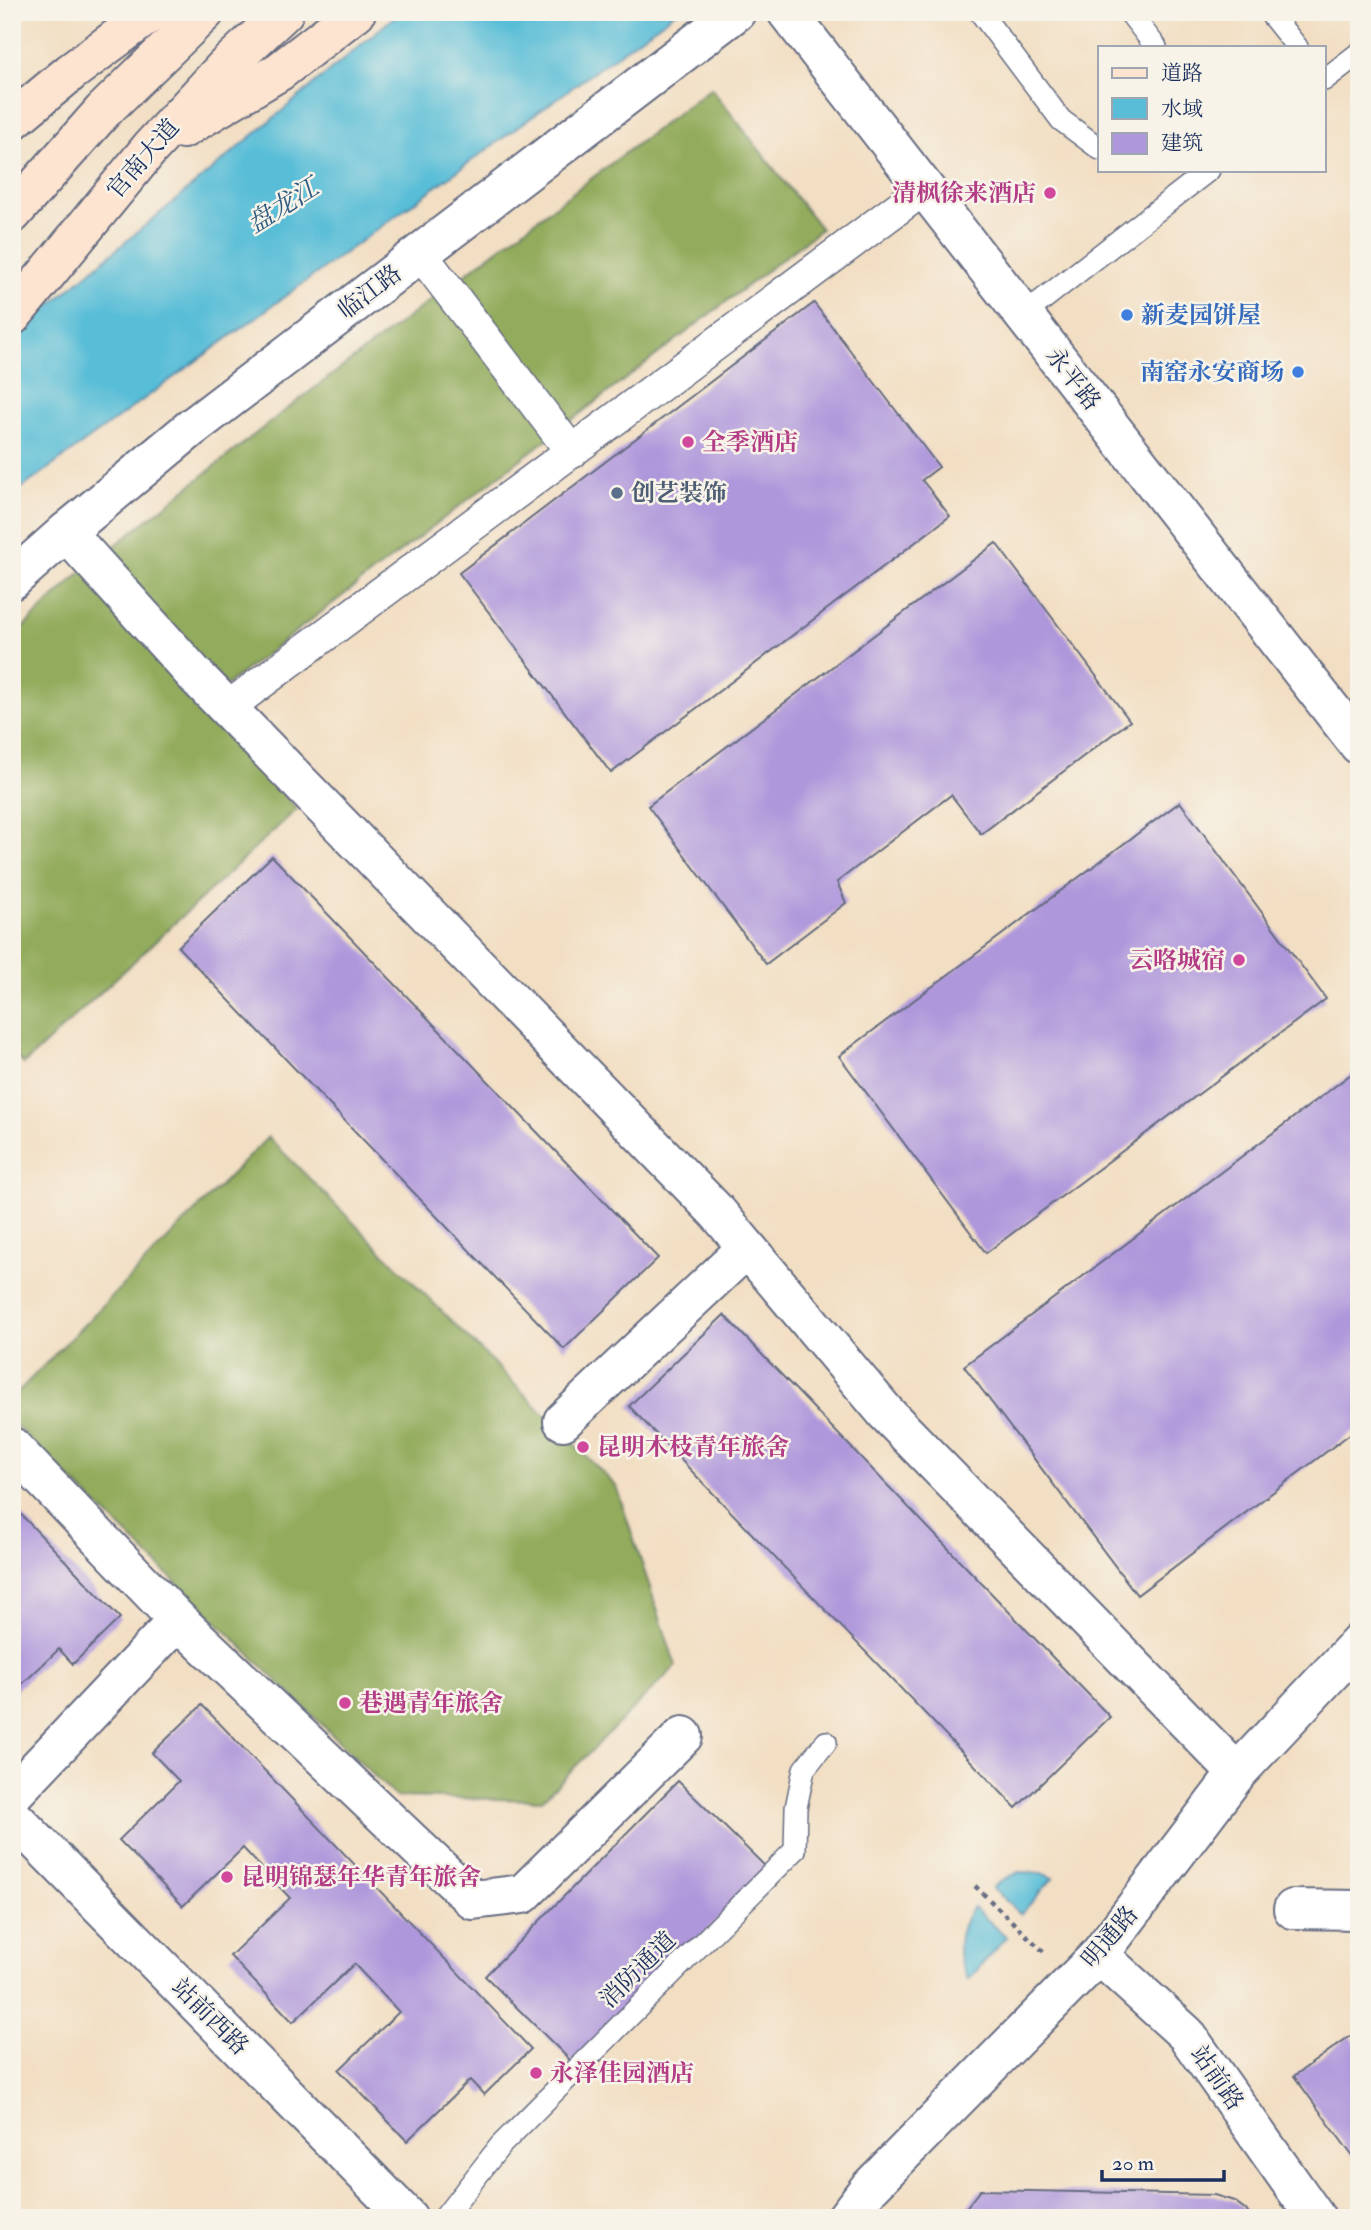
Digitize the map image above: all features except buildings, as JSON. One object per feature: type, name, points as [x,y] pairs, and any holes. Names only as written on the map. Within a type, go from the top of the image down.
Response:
[{"type":"main road","points":[[12,121],[71,72],[152,12]]},
{"type":"main road","points":[[12,214],[103,111],[205,12]]},
{"type":"main road","name":"官南大道","points":[[12,316],[151,147],[225,67],[284,12]]},
{"type":"main road","points":[[151,147],[280,71],[356,12]]},
{"type":"street","name":"临江路","points":[[12,580],[190,429],[736,12]]},
{"type":"street","name":"永平路","points":[[787,12],[1359,744]]},
{"type":"street","points":[[227,708],[925,188]]},
{"type":"street","points":[[421,253],[572,452]]},
{"type":"street","points":[[66,532],[227,708],[717,1212],[886,1413],[1237,1773]]},
{"type":"street","points":[[563,1421],[747,1248]]},
{"type":"street","points":[[12,1447],[178,1620],[473,1900],[523,1894],[683,1736]]},
{"type":"street","points":[[12,1795],[178,1620]]},
{"type":"street","name":"明通路","points":[[846,2218],[869,2188],[1086,1967],[1237,1773],[1359,1643]]},
{"type":"street","name":"站前西路","points":[[12,1816],[408,2218]]},
{"type":"street","points":[[1293,1909],[1359,1910]]},
{"type":"street","name":"站前路","points":[[1086,1967],[1186,2034],[1315,2218]]},
{"type":"lane","points":[[980,12],[1061,120],[1098,148]]},
{"type":"lane","points":[[1129,12],[1155,46]]},
{"type":"lane","points":[[1269,12],[1296,46]]},
{"type":"lane","points":[[1326,79],[1359,54]]},
{"type":"lane","points":[[1023,315],[1206,172]]},
{"type":"lane","name":"消防通道","points":[[444,2218],[500,2146],[795,1850],[796,1808],[804,1769],[826,1742]]},
{"type":"path","points":[[975,1886],[1086,1967]]},
{"type":"green space","points":[[711,88],[821,229],[200,705],[297,809],[24,1064],[12,1052],[12,638],[79,574],[283,412]]},
{"type":"green space","points":[[268,1137],[616,1486],[676,1666],[542,1800],[396,1797],[12,1422],[12,1398]]},
{"type":"water","name":"盘龙江","points":[[400,12],[676,12],[12,495],[12,337]]},
{"type":"water","points":[[1019,1872],[1042,1873],[1053,1878],[1021,1914],[992,1888]]},
{"type":"water","points":[[973,1907],[1007,1937],[968,1980],[960,1961],[959,1943],[963,1925]]},
{"type":"place","name":"清枫徐来酒店","points":[[1050,193]]},
{"type":"place","name":"新麦园饼屋","points":[[1127,315]]},
{"type":"place","name":"南窑永安商场","points":[[1298,372]]},
{"type":"place","name":"全季酒店","points":[[688,442]]},
{"type":"place","name":"创艺装饰","points":[[617,493]]},
{"type":"place","name":"云咯城宿","points":[[1239,960]]},
{"type":"place","name":"昆明木枝青年旅舍","points":[[583,1447]]},
{"type":"place","name":"巷遇青年旅舍","points":[[345,1703]]},
{"type":"place","name":"昆明锦瑟年华青年旅舍","points":[[227,1877]]},
{"type":"place","name":"永泽佳园酒店","points":[[536,2073]]}]
